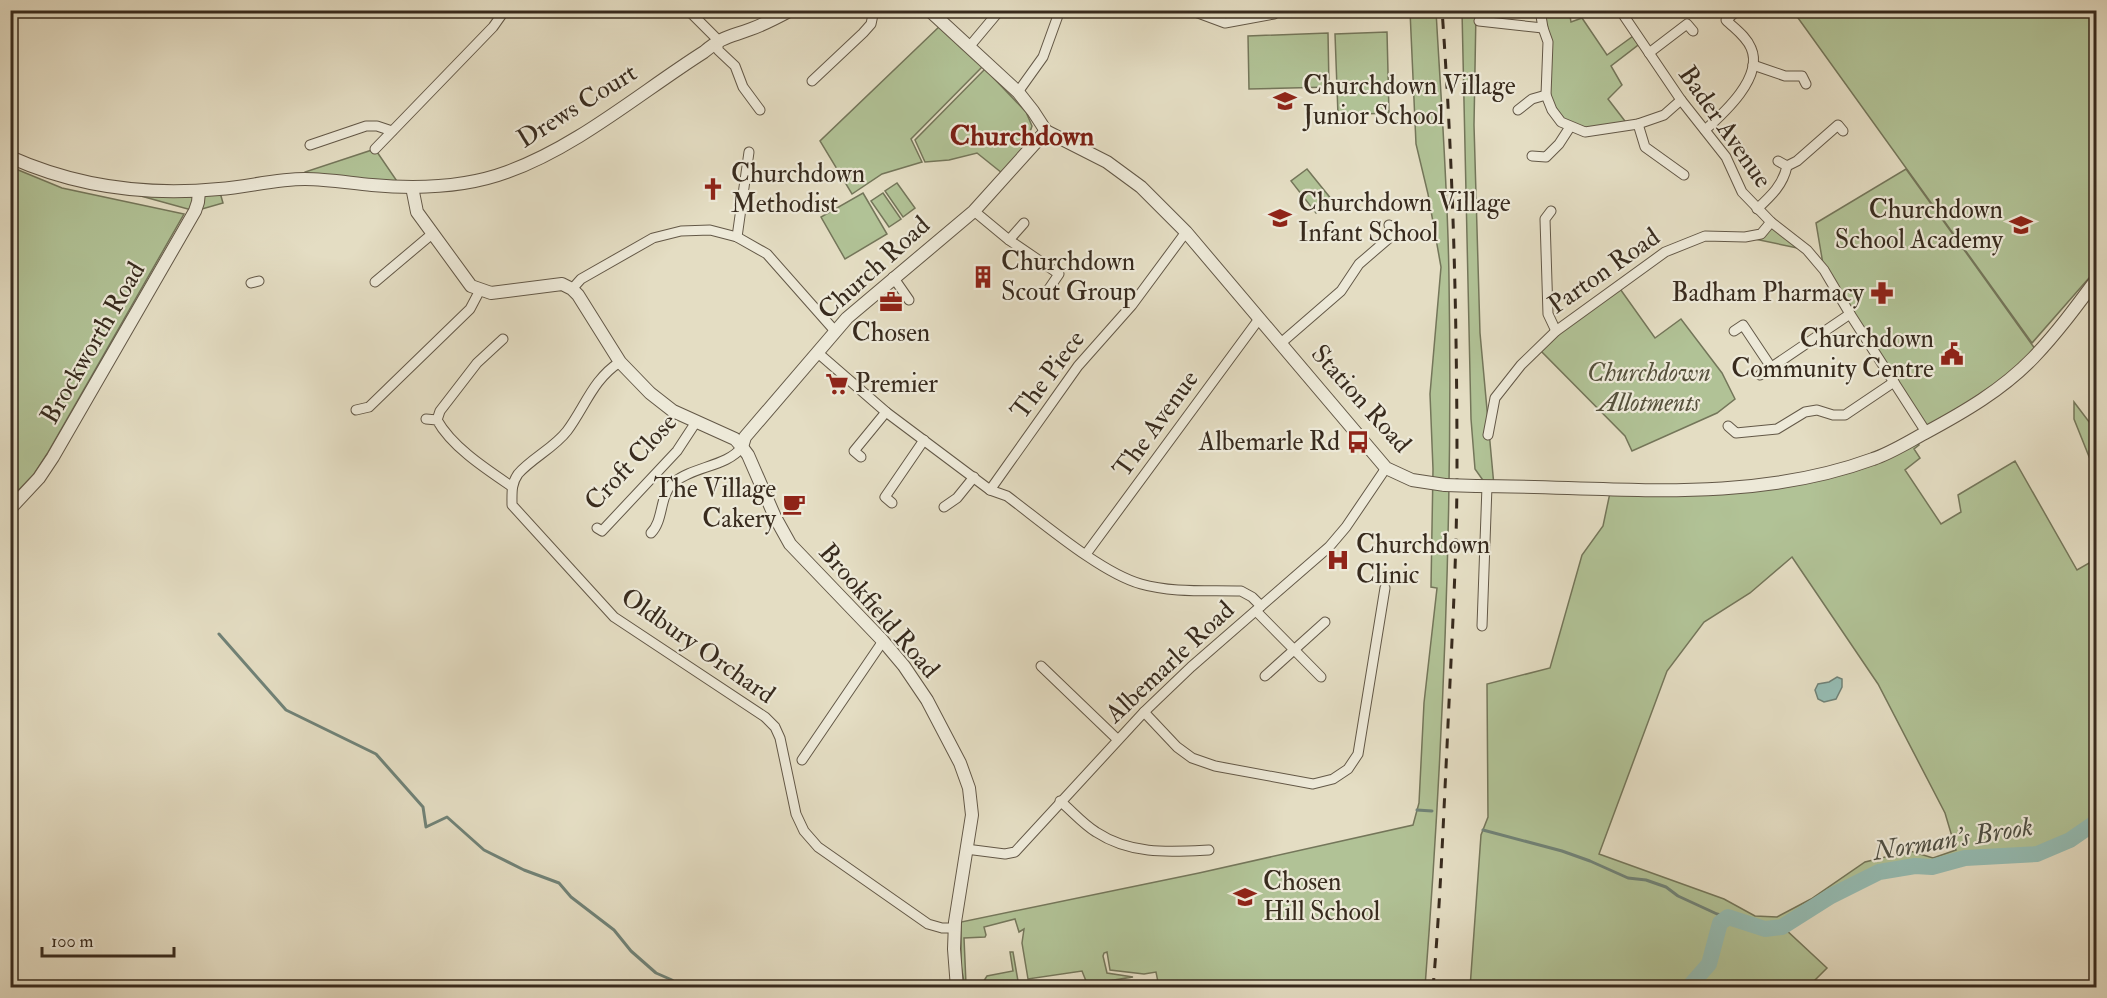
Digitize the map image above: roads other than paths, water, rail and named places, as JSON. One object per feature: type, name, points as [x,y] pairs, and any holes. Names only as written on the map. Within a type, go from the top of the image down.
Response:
[{"type":"street","points":[[375,149],[493,27],[505,10]]},
{"type":"street","points":[[688,10],[718,40],[718,50],[735,66],[743,87],[759,110]]},
{"type":"street","name":"Drews Court","points":[[10,157],[55,175],[112,188],[199,191],[304,179],[435,187],[489,178],[536,160],[589,129],[704,52],[718,40],[727,35],[752,29],[791,10]]},
{"type":"street","points":[[812,81],[871,24],[874,10]]},
{"type":"street","points":[[929,10],[1018,92],[1034,111],[1046,131]]},
{"type":"street","points":[[1018,92],[1043,57],[1060,10]]},
{"type":"street","points":[[1190,10],[1225,22],[1274,14],[1278,10]]},
{"type":"street","points":[[1540,10],[1548,42],[1546,95],[1552,110],[1561,122],[1585,132],[1638,124],[1664,115],[1681,100]]},
{"type":"street","name":"Bader Avenue","points":[[1620,10],[1681,100],[1726,157],[1742,192],[1771,222]]},
{"type":"street","points":[[1726,20],[1738,10]]},
{"type":"street","points":[[969,46],[996,12]]},
{"type":"street","points":[[1705,130],[1729,110],[1749,79],[1753,65],[1753,51],[1745,38],[1718,12]]},
{"type":"street","points":[[1479,21],[1543,28]]},
{"type":"street","name":"Bader Avenue","points":[[1649,53],[1688,24],[1693,31]]},
{"type":"street","points":[[1753,65],[1785,76],[1803,76]]},
{"type":"street","points":[[1518,110],[1532,99],[1546,95]]},
{"type":"street","points":[[1638,124],[1645,147],[1680,172],[1669,177]]},
{"type":"street","points":[[1757,209],[1778,188],[1785,174],[1782,163],[1797,161],[1838,124],[1843,131]]},
{"type":"street","points":[[310,145],[366,126],[377,126],[392,131]]},
{"type":"street","points":[[1532,156],[1546,157],[1559,144],[1570,127]]},
{"type":"street","name":"Church Road","points":[[742,447],[745,437],[846,318],[974,211],[1046,131]]},
{"type":"street","name":"Station Road","points":[[1046,131],[1107,162],[1141,188],[1186,232],[1386,468],[1412,480],[1445,485],[1669,490],[1754,487],[1831,473],[1875,458],[1926,432]]},
{"type":"street","points":[[737,237],[749,152]]},
{"type":"street","points":[[412,187],[417,212],[471,286],[491,293],[562,284],[572,288],[620,362],[650,393],[673,411],[735,439],[742,447],[736,455],[698,470],[673,484],[666,495],[658,529]]},
{"type":"street","name":"Brockworth Road","points":[[10,509],[39,478],[53,457],[195,211],[199,191]]},
{"type":"street","points":[[974,211],[1009,240],[1059,274],[1044,296]]},
{"type":"street","points":[[1551,212],[1545,219],[1548,314],[1556,331]]},
{"type":"street","points":[[1771,222],[1807,250],[1824,270],[1926,432],[1979,403],[2010,379],[2044,347],[2097,280]]},
{"type":"street","name":"Parton Road","points":[[1488,435],[1495,398],[1521,365],[1556,331],[1665,252],[1705,236],[1744,237],[1761,234],[1771,222]]},
{"type":"street","points":[[1009,240],[1024,223]]},
{"type":"street","points":[[1281,343],[1341,291],[1359,264],[1395,232],[1389,225]]},
{"type":"street","points":[[572,288],[581,279],[653,238],[688,231],[710,230],[737,237],[767,254],[835,331]]},
{"type":"street","name":"The Piece","points":[[990,490],[1078,366],[1132,305],[1186,232]]},
{"type":"street","points":[[375,282],[432,234]]},
{"type":"street","points":[[893,277],[909,300]]},
{"type":"street","points":[[356,410],[369,406],[470,309],[480,290]]},
{"type":"street","points":[[1760,375],[1850,314]]},
{"type":"street","name":"The Avenue","points":[[1086,554],[1259,319]]},
{"type":"street","points":[[1734,331],[1743,325],[1771,367]]},
{"type":"street","points":[[490,335],[500,342],[477,363],[440,411],[437,420],[442,429],[480,465],[512,486],[518,474],[566,432],[588,394],[608,370],[620,362]]},
{"type":"street","points":[[818,353],[886,412],[990,490],[1007,496],[1113,572],[1140,584],[1164,588],[1241,591],[1252,597],[1258,608],[1295,651],[1321,677]]},
{"type":"street","points":[[1742,442],[1732,429],[1777,429],[1805,412],[1817,410],[1833,415],[1845,415],[1894,382]]},
{"type":"street","points":[[854,451],[886,412]]},
{"type":"street","points":[[426,418],[437,420]]},
{"type":"street","name":"Croft Close","points":[[597,528],[602,531],[677,451],[696,422]]},
{"type":"street","points":[[1777,429],[1780,441]]},
{"type":"street","points":[[885,498],[924,440]]},
{"type":"street","name":"Brookfield Road","points":[[742,447],[748,455],[775,518],[790,544],[904,666],[927,700],[960,763],[969,788],[972,815],[955,928],[957,987]]},
{"type":"street","name":"Albemarle Road","points":[[966,849],[1005,854],[1015,852],[1144,712],[1191,667],[1329,547],[1346,527],[1386,468]]},
{"type":"street","points":[[944,507],[957,498],[974,477]]},
{"type":"street","name":"Oldbury Orchard","points":[[512,486],[512,505],[614,617],[765,717],[775,727],[780,738],[796,814],[804,831],[818,847],[928,924],[942,928],[955,928]]},
{"type":"street","points":[[1481,486],[1482,626]]},
{"type":"street","points":[[1144,712],[1192,758],[1215,766],[1312,784],[1333,779],[1348,769],[1359,754],[1385,588]]},
{"type":"street","points":[[1266,675],[1325,622]]},
{"type":"street","points":[[802,760],[883,641]]},
{"type":"street","points":[[1041,666],[1117,739]]},
{"type":"street","points":[[1060,801],[1095,832],[1140,851],[1165,853],[1209,850]]},
{"type":"street","points":[[1192,851],[1194,862]]},
{"type":"water","points":[[1837,677],[1842,679],[1842,687],[1836,699],[1824,702],[1818,699],[1815,690],[1818,684],[1829,682]]},
{"type":"waterway","points":[[219,634],[286,710],[376,754],[423,807],[426,827],[447,817],[484,850],[524,870],[559,883],[571,897],[614,930],[631,951],[656,973],[672,980],[680,988]]},
{"type":"waterway","points":[[1417,810],[1432,811]]},
{"type":"waterway","name":"Norman's Brook","points":[[1688,988],[1709,964],[1720,923],[1728,917],[1765,929],[1782,927],[1831,896],[1879,872],[1915,866],[1932,867],[1965,858],[2037,854],[2070,840],[2096,822]]},
{"type":"waterway","points":[[1483,830],[1562,851],[1628,878],[1646,880],[1666,887],[1678,896],[1728,917]]},
{"type":"railway","points":[[1433,988],[1443,837],[1457,502],[1454,238],[1442,10]]},
{"type":"place","name":"Churchdown Village Junior School","points":[[1285,101]]},
{"type":"place","name":"Churchdown Methodist","points":[[713,189]]},
{"type":"place","name":"Churchdown Village Infant School","points":[[1280,218]]},
{"type":"place","name":"Churchdown School Academy","points":[[2021,225]]},
{"type":"place","name":"Churchdown Scout Group","points":[[983,277]]},
{"type":"place","name":"Badham Pharmacy","points":[[1882,293]]},
{"type":"place","name":"Chosen","points":[[891,302]]},
{"type":"place","name":"Churchdown Community Centre","points":[[1952,354]]},
{"type":"place","name":"Premier","points":[[837,384]]},
{"type":"place","name":"Albemarle Rd","points":[[1358,442]]},
{"type":"place","name":"The Village Cakery","points":[[794,504]]},
{"type":"place","name":"Churchdown Clinic","points":[[1338,560]]},
{"type":"place","name":"Chosen Hill School","points":[[1245,897]]},
{"type":"district","name":"Churchdown","points":[[1022,136]]},
{"type":"park label","name":"Churchdown Allotments","points":[[1649,388]]}]
